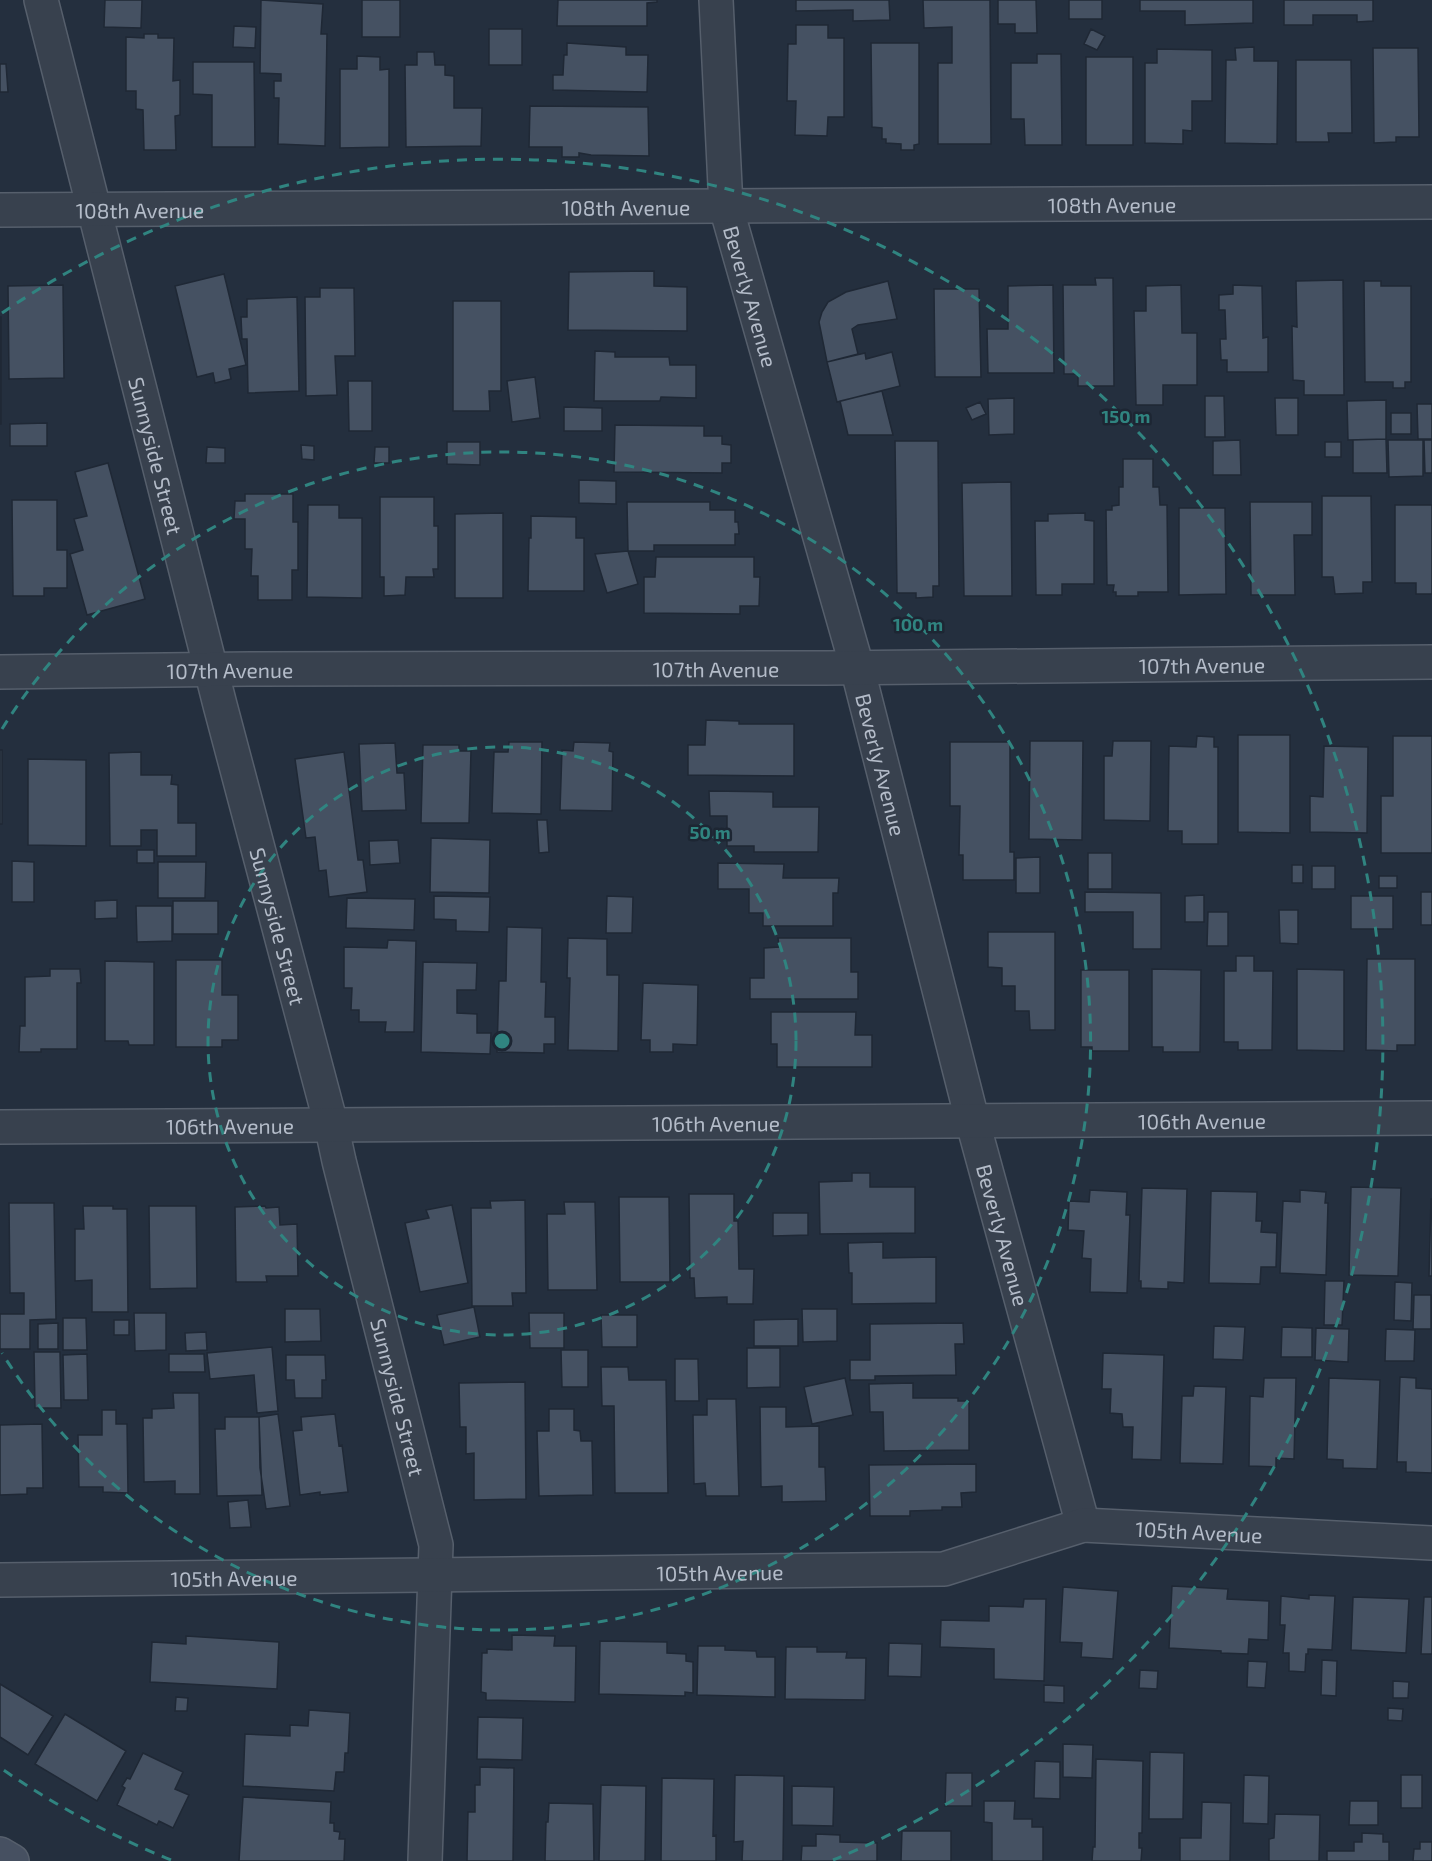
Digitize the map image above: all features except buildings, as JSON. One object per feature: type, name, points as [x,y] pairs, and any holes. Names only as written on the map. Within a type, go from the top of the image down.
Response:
[{"type":"street","name":"Sunnyside Street","points":[[41,0],[211,669],[331,1124],[436,1545],[425,1861]]},
{"type":"street","name":"Beverly Avenue","points":[[716,0],[726,207],[857,667],[973,1123],[1083,1525]]},
{"type":"street","name":"108th Avenue","points":[[0,210],[1432,202]]},
{"type":"street","name":"107th Avenue","points":[[0,672],[1432,662]]},
{"type":"street","name":"106th Avenue","points":[[0,1127],[973,1123],[1432,1118]]},
{"type":"street","name":"105th Avenue","points":[[0,1580],[944,1569],[1083,1525],[1432,1543]]},
{"type":"street","points":[[0,1854],[12,1861]]}]
